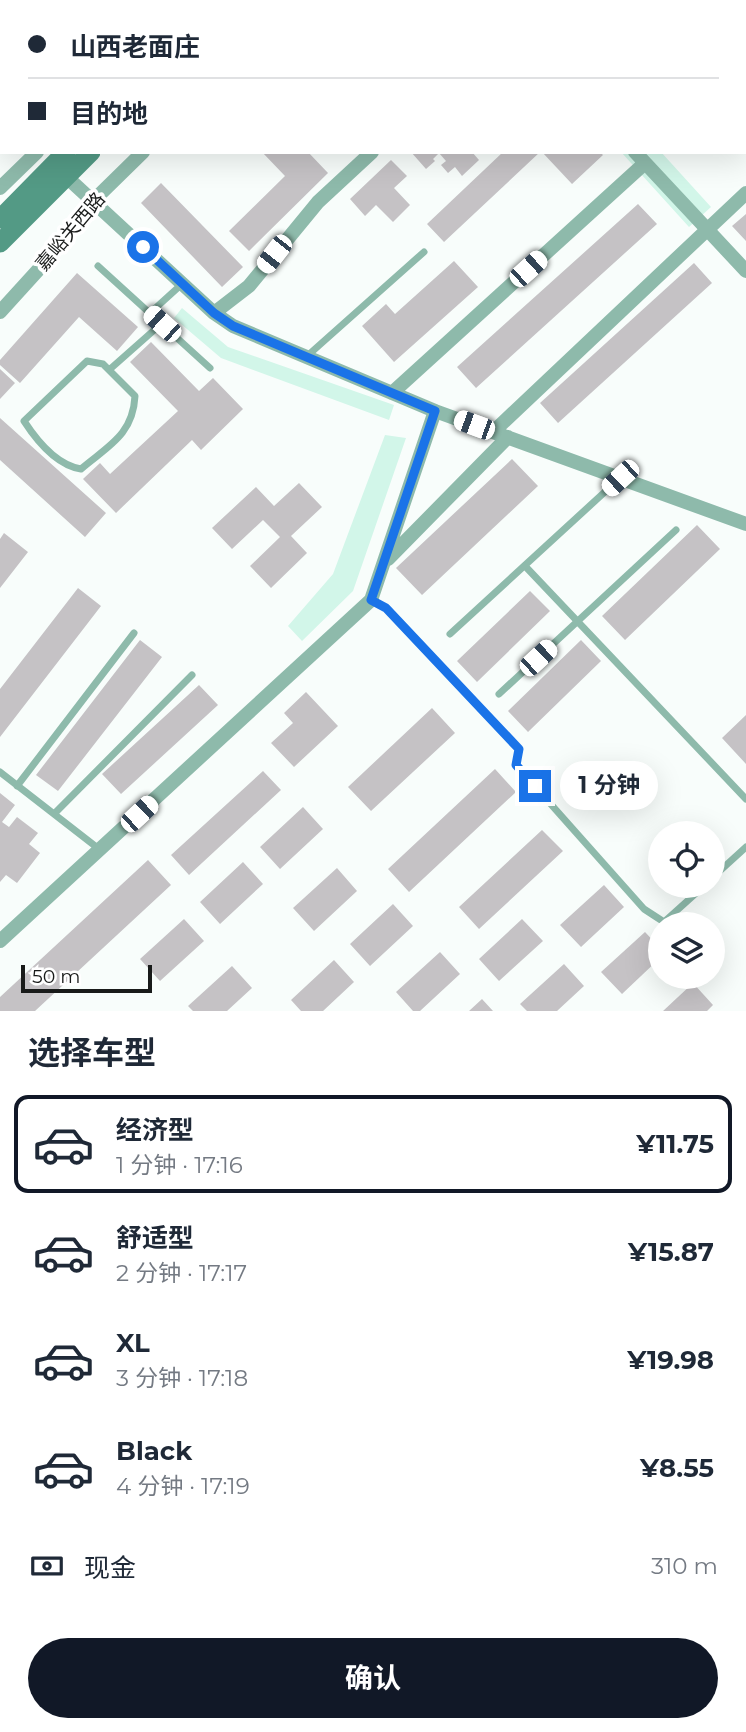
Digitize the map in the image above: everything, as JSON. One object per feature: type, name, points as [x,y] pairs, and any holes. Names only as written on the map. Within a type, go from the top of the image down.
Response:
[{"type":"main road","name":"嘉峪关西路","points":[[0,219],[59,161],[85,154]]},
{"type":"main road","name":"嘉峪关西路","points":[[0,243],[59,161]]},
{"type":"street","points":[[0,188],[35,154]]},
{"type":"street","name":"嘉峪关西路","points":[[0,312],[59,247],[93,201],[141,154]]},
{"type":"street","points":[[214,313],[249,286],[318,202],[370,154]]},
{"type":"street","points":[[392,393],[640,158],[746,271]]},
{"type":"street","points":[[59,161],[93,201],[214,313],[233,326],[435,411],[746,524]]},
{"type":"street","points":[[493,432],[746,193]]},
{"type":"street","points":[[0,941],[371,600],[435,411]]},
{"type":"street","points":[[384,563],[508,437]]},
{"type":"lane","points":[[306,357],[424,252]]},
{"type":"lane","points":[[98,266],[211,368]]},
{"type":"lane","points":[[150,313],[182,284]]},
{"type":"lane","points":[[109,370],[162,324]]},
{"type":"lane","points":[[87,361],[103,365],[109,370],[135,396],[134,414],[124,433],[81,469],[69,467],[37,441],[24,421],[87,361]]},
{"type":"lane","points":[[450,634],[620,478]]},
{"type":"lane","points":[[499,694],[676,530]]},
{"type":"lane","points":[[525,566],[746,799]]},
{"type":"lane","points":[[371,600],[386,608],[519,749],[516,765],[644,909],[664,922],[691,898]]},
{"type":"lane","points":[[17,786],[134,633]]},
{"type":"lane","points":[[54,814],[192,675]]},
{"type":"lane","points":[[0,772],[100,849]]},
{"type":"lane","points":[[725,866],[746,847]]},
{"type":"green space","points":[[623,154],[663,154],[711,207],[689,227]]},
{"type":"green space","points":[[182,308],[228,347],[394,405],[389,420],[221,358],[174,318]]},
{"type":"green space","points":[[385,435],[406,438],[353,591],[302,641],[288,626],[333,574]]},
{"type":"building","points":[[264,154],[310,154],[328,173],[249,251],[229,231],[285,176]]},
{"type":"building","points":[[413,154],[438,154],[426,169]]},
{"type":"building","points":[[440,154],[474,154],[479,160],[462,176],[455,167],[448,173],[441,165],[446,161]]},
{"type":"building","points":[[501,154],[538,154],[444,242],[427,224]]},
{"type":"building","points":[[544,154],[603,155],[572,184]]},
{"type":"building","points":[[391,160],[407,176],[394,188],[410,205],[393,222],[376,205],[365,216],[350,199]]},
{"type":"building","points":[[161,183],[243,267],[222,287],[141,203]]},
{"type":"building","points":[[638,204],[657,224],[476,388],[457,367]]},
{"type":"building","points":[[746,214],[746,241],[732,226]]},
{"type":"building","points":[[454,261],[478,287],[394,362],[362,326],[386,304],[395,314]]},
{"type":"building","points":[[694,263],[712,283],[558,423],[540,403]]},
{"type":"building","points":[[77,273],[138,327],[117,351],[79,317],[20,383],[0,365],[0,360]]},
{"type":"building","points":[[151,342],[199,391],[213,378],[243,409],[201,450],[192,440],[116,513],[83,479],[100,463],[110,474],[178,411],[130,362]]},
{"type":"building","points":[[0,369],[15,383],[0,399]]},
{"type":"building","points":[[0,418],[106,513],[85,537],[0,460]]},
{"type":"building","points":[[512,459],[538,486],[422,595],[396,568]]},
{"type":"building","points":[[299,483],[322,507],[291,536],[307,553],[271,588],[250,566],[280,537],[263,520],[232,549],[212,528],[256,487],[274,506]]},
{"type":"building","points":[[697,525],[720,549],[625,640],[602,616]]},
{"type":"building","points":[[4,533],[28,552],[0,588],[0,539]]},
{"type":"building","points":[[78,588],[101,606],[0,737],[0,689]]},
{"type":"building","points":[[530,591],[550,611],[477,682],[457,661]]},
{"type":"building","points":[[140,640],[162,657],[58,791],[36,775]]},
{"type":"building","points":[[581,640],[601,661],[528,732],[508,711]]},
{"type":"building","points":[[199,685],[218,705],[121,794],[102,774]]},
{"type":"building","points":[[306,692],[338,726],[294,767],[271,743],[293,723],[284,713]]},
{"type":"building","points":[[432,708],[455,733],[371,811],[348,787]]},
{"type":"building","points":[[746,715],[746,764],[722,738]]},
{"type":"building","points":[[495,769],[516,792],[409,892],[388,869]]},
{"type":"building","points":[[263,771],[281,790],[189,875],[171,855]]},
{"type":"building","points":[[0,793],[15,805],[2,822],[9,827],[17,817],[38,833],[29,844],[40,853],[17,883],[6,875],[0,882]]},
{"type":"building","points":[[303,807],[323,829],[280,869],[260,847]]},
{"type":"building","points":[[542,830],[563,851],[479,929],[459,907]]},
{"type":"building","points":[[148,860],[171,885],[35,1011],[0,1011],[0,997]]},
{"type":"building","points":[[243,862],[263,884],[220,924],[200,902]]},
{"type":"building","points":[[337,868],[357,891],[314,931],[293,908]]},
{"type":"building","points":[[604,885],[624,907],[581,947],[560,925]]},
{"type":"building","points":[[393,904],[413,926],[370,966],[350,944]]},
{"type":"building","points":[[184,919],[204,941],[160,981],[140,959]]},
{"type":"building","points":[[522,919],[543,941],[499,981],[479,959]]},
{"type":"building","points":[[645,932],[648,935],[648,969],[622,994],[601,972]]},
{"type":"building","points":[[440,952],[460,974],[420,1011],[413,1011],[396,992]]},
{"type":"building","points":[[334,960],[354,982],[323,1011],[301,1011],[291,1000]]},
{"type":"building","points":[[564,964],[584,986],[557,1011],[527,1011],[520,1004]]},
{"type":"building","points":[[232,966],[252,988],[227,1011],[193,1011],[188,1006]]},
{"type":"building","points":[[687,989],[698,989],[713,1005],[707,1011],[663,1011]]},
{"type":"building","points":[[482,999],[493,1011],[469,1011]]},
{"type":"route","points":[[143,247],[214,313],[233,326],[435,411],[371,600],[386,608],[519,749],[516,765],[535,786]]}]
